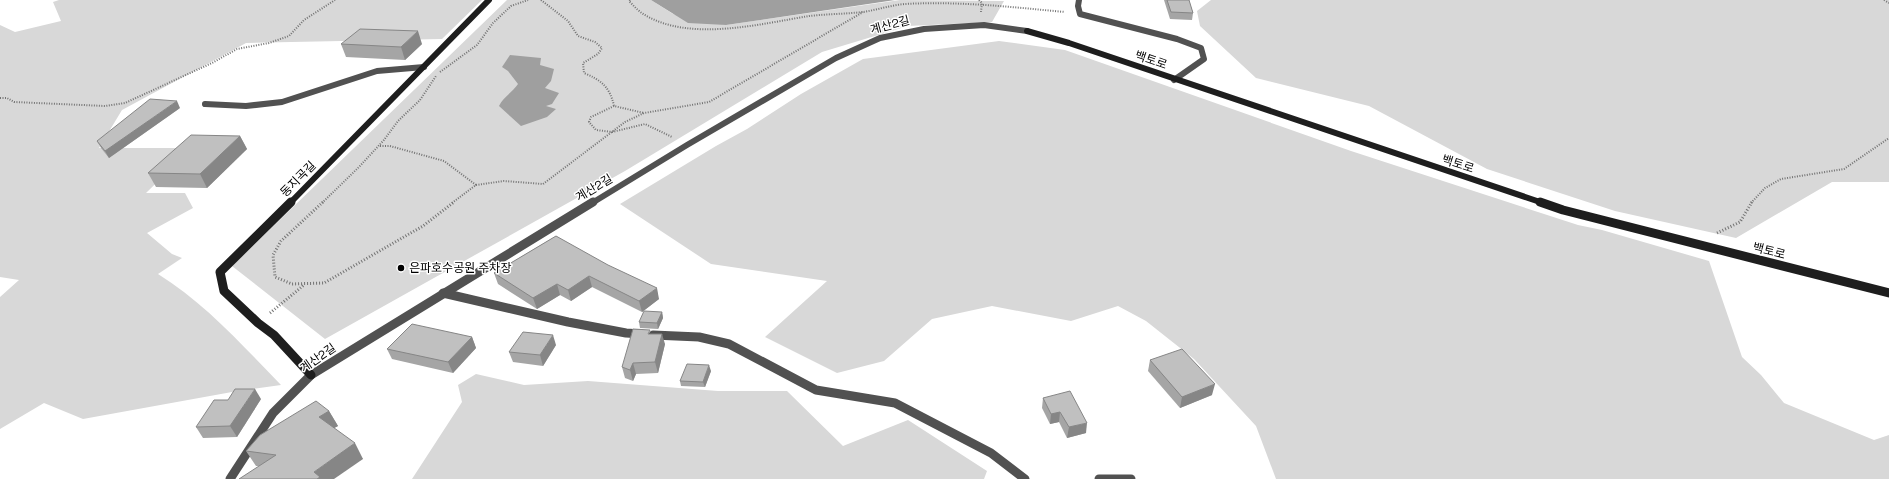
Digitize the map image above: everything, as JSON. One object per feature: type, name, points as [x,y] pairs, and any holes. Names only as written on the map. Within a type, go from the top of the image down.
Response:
[{"type":"street","name":"동지곡길","points":[[311,375],[274,335],[258,323],[224,290],[220,272],[489,0]]},
{"type":"street","points":[[1079,0],[1078,6],[1080,14],[1177,38],[1200,48],[1204,58],[1174,80]]},
{"type":"street","name":"계산2길","points":[[230,479],[273,413],[311,375],[687,145],[836,58],[880,38],[924,29],[978,25],[1027,31]]},
{"type":"street","name":"백토로","points":[[1027,31],[1069,43],[1174,80],[1563,210],[1889,294]]},
{"type":"street","points":[[204,104],[246,106],[282,102],[377,71],[424,67]]},
{"type":"street","points":[[443,293],[492,306],[626,333],[699,338],[729,344],[816,390],[896,403],[991,453],[1025,479]]},
{"type":"street","points":[[1099,479],[1131,479]]},
{"type":"path","points":[[0,98],[7,98],[14,102],[105,106],[125,103],[212,64],[237,49],[269,43],[289,36],[304,20],[335,0]]},
{"type":"path","points":[[528,0],[511,6],[493,23],[477,45],[438,74],[420,100],[398,121],[379,146],[303,222],[281,241],[273,255],[275,277],[292,284],[324,283],[423,226],[476,185],[504,181],[543,184],[625,122],[644,113],[709,102],[863,12]]},
{"type":"path","points":[[541,0],[562,16],[577,32],[578,36],[595,42],[602,48],[598,54],[583,63],[584,73],[604,82],[612,94],[614,106]]},
{"type":"path","points":[[630,0],[629,1],[644,15],[661,22],[678,27],[706,29],[736,27],[824,14],[863,12],[902,4],[982,3],[1080,14]]},
{"type":"path","points":[[979,0],[982,3]]},
{"type":"path","points":[[1884,0],[1889,3]]},
{"type":"path","points":[[644,113],[614,106],[591,117],[590,122],[596,130],[612,132],[645,124],[687,145]]},
{"type":"path","points":[[1700,245],[1717,232],[1740,222],[1752,202],[1765,188],[1781,179],[1844,169],[1889,138]]},
{"type":"path","points":[[379,146],[390,146],[444,161],[476,185]]},
{"type":"path","points":[[258,323],[305,284]]},
{"type":"shaded area","points":[[59,0],[482,0],[442,39],[246,43],[122,110],[99,148],[192,148],[146,193],[185,193],[193,208],[147,233],[172,254],[182,258],[158,274],[175,285],[208,312],[238,340],[281,385],[232,392],[83,419],[44,403],[0,429],[0,297],[19,280],[0,277],[0,25],[15,32],[61,21],[53,2]]},
{"type":"shaded area","points":[[507,0],[651,0],[673,14],[726,25],[900,0],[1004,1],[992,22],[908,26],[822,52],[625,171],[325,339],[232,266]]},
{"type":"shaded area","points":[[651,0],[895,0],[726,25],[688,23]]},
{"type":"shaded area","points":[[1211,0],[1889,0],[1889,182],[1832,182],[1736,238],[1615,211],[1487,169],[1369,106],[1256,78],[1200,26],[1197,11]]},
{"type":"shaded area","points":[[999,41],[1065,50],[1351,151],[1578,225],[1602,230],[1709,261],[1742,357],[1761,375],[1784,403],[1874,440],[1889,435],[1889,479],[1276,479],[1256,426],[1194,359],[1146,321],[1118,306],[1071,321],[992,306],[932,319],[884,361],[837,373],[765,337],[827,281],[711,264],[620,204],[747,129],[801,94],[863,59]]},
{"type":"shaded area","points":[[510,55],[541,58],[540,65],[554,69],[551,81],[545,88],[559,93],[552,104],[546,106],[556,109],[547,117],[521,126],[499,106],[518,84],[508,71],[502,67]]},
{"type":"shaded area","points":[[476,374],[524,385],[588,381],[718,391],[787,391],[843,446],[908,420],[987,471],[984,479],[412,479],[462,402],[458,385]]},
{"type":"building","points":[[1167,0],[1189,0],[1193,13],[1171,12]]},
{"type":"building","points":[[360,29],[418,31],[401,47],[341,44]]},
{"type":"building","points":[[150,99],[177,101],[105,151],[97,141]]},
{"type":"building","points":[[191,135],[240,136],[200,174],[148,173]]},
{"type":"building","points":[[556,236],[608,265],[657,288],[639,301],[589,276],[568,290],[557,284],[533,298],[494,273]]},
{"type":"building","points":[[644,311],[662,312],[657,323],[639,322]]},
{"type":"building","points":[[412,324],[472,337],[448,362],[387,349]]},
{"type":"building","points":[[633,329],[650,330],[648,334],[662,334],[655,362],[633,363],[630,370],[622,367]]},
{"type":"building","points":[[523,332],[553,335],[540,355],[509,352]]},
{"type":"building","points":[[1182,349],[1215,384],[1182,397],[1150,360]]},
{"type":"building","points":[[687,364],[709,365],[703,382],[680,381]]},
{"type":"building","points":[[235,389],[255,389],[230,426],[196,427],[214,400],[228,400]]},
{"type":"building","points":[[1070,391],[1087,423],[1069,427],[1060,412],[1051,414],[1043,398]]},
{"type":"building","points":[[316,401],[329,411],[319,417],[355,443],[314,472],[320,477],[317,479],[239,479],[276,455],[246,451],[260,435]]},
{"type":"place","name":"은파호수공원 주차장","points":[[401,268]]}]
